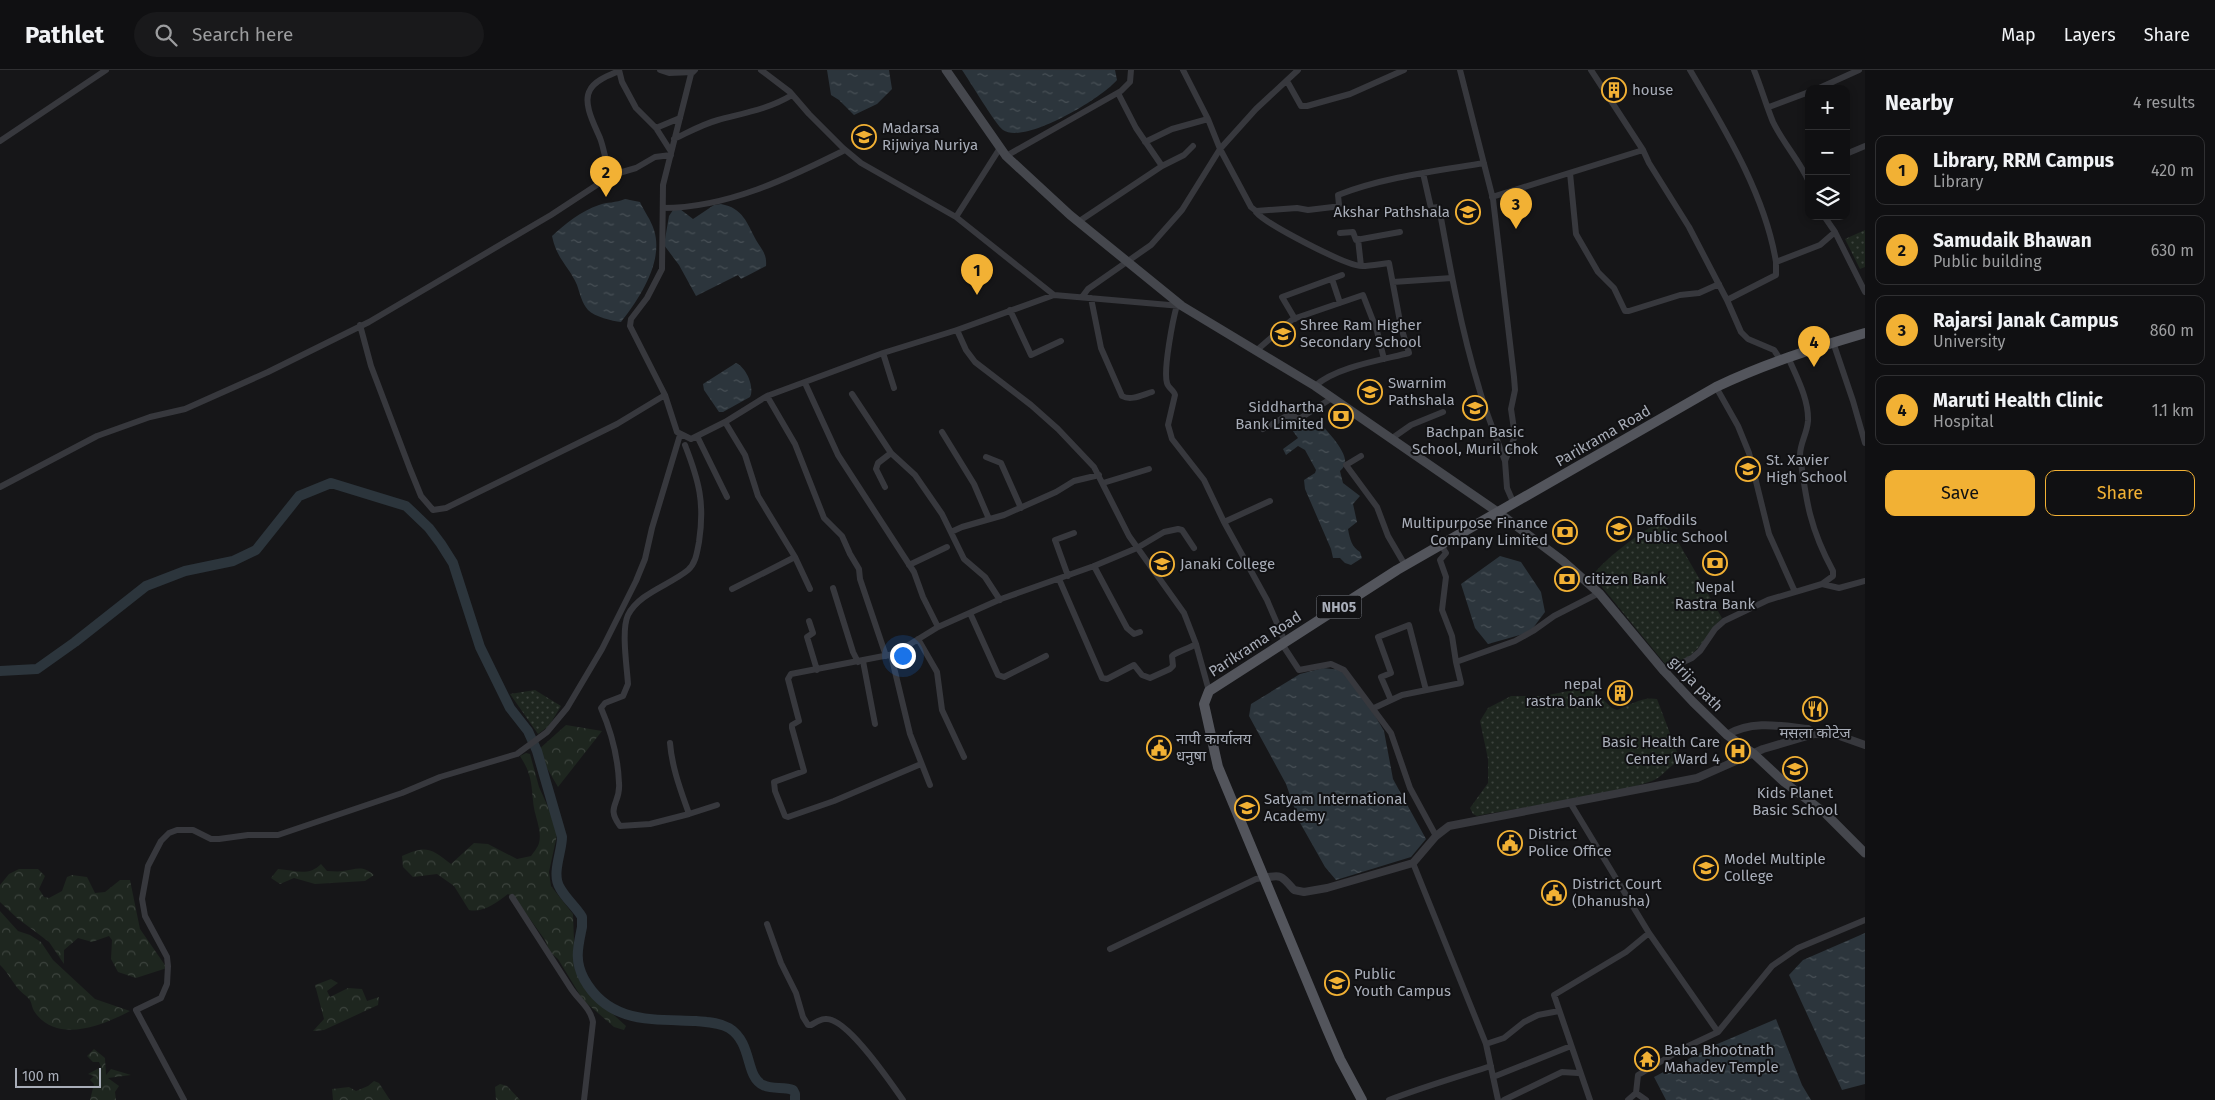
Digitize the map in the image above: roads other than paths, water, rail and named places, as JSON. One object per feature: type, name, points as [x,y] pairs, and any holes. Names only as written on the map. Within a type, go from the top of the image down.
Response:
[{"type":"main road","name":"girija path","points":[[946,70],[1003,152],[1078,222],[1180,306],[1315,386],[1499,513],[1563,561],[1599,593],[1664,671],[1727,735],[1754,754],[1784,782],[1825,813],[1865,853]]},
{"type":"main road","name":"Parikrama Road","points":[[1362,1100],[1340,1059],[1218,767],[1204,704],[1209,691],[1405,565],[1499,513],[1716,387],[1784,358],[1865,333]]},
{"type":"street","points":[[0,141],[106,70]]},
{"type":"street","points":[[612,175],[606,168],[600,138],[593,125],[588,94],[590,88],[619,70],[622,82],[636,108],[656,128],[671,153]]},
{"type":"street","points":[[184,1100],[136,1010],[161,998],[167,984],[167,957],[144,916],[142,899],[148,866],[161,841],[169,833],[177,830],[193,830],[211,839],[278,834],[402,793],[440,777],[517,754],[556,724],[602,649],[645,559],[673,452],[680,435],[666,395],[630,326],[631,319],[647,298],[662,269],[663,184],[694,71],[669,74],[660,70]]},
{"type":"street","points":[[761,70],[792,95],[845,150],[861,163],[956,217],[1054,295]]},
{"type":"street","points":[[956,217],[1003,152],[1118,93],[1130,82],[1131,70]]},
{"type":"street","points":[[1183,70],[1208,119],[1220,149],[1253,210],[1267,220],[1342,260],[1361,266],[1389,263],[1401,327],[1409,353],[1329,377],[1315,386]]},
{"type":"street","points":[[1082,297],[1088,288],[1151,245],[1182,210],[1220,149],[1256,109],[1298,70]]},
{"type":"street","points":[[1287,81],[1300,106],[1307,106],[1350,94],[1404,70]]},
{"type":"street","points":[[1460,70],[1492,197],[1514,377],[1515,390],[1511,408],[1515,436],[1505,461]]},
{"type":"street","points":[[1591,70],[1643,150],[1648,164],[1689,227],[1744,336],[1752,342],[1774,350],[1784,358],[1803,392],[1808,419],[1805,439],[1800,446],[1800,455],[1808,510],[1819,546],[1833,571],[1833,576],[1822,584],[1768,600],[1724,621],[1715,629],[1692,658],[1664,671]]},
{"type":"street","points":[[1690,70],[1720,120],[1755,194],[1772,239],[1776,262],[1776,275],[1727,300]]},
{"type":"street","points":[[1754,70],[1773,121],[1785,144],[1805,170]]},
{"type":"street","points":[[1826,85],[1859,70]]},
{"type":"street","points":[[1118,93],[1145,142],[1162,166]]},
{"type":"street","points":[[1769,107],[1805,94]]},
{"type":"street","points":[[674,139],[705,124],[778,104],[792,95]]},
{"type":"street","points":[[656,128],[680,118]]},
{"type":"street","points":[[1145,142],[1172,129],[1208,119]]},
{"type":"street","points":[[1078,222],[1162,166],[1184,155],[1194,146]]},
{"type":"street","points":[[1850,152],[1865,146]]},
{"type":"street","points":[[663,208],[685,208],[703,205],[761,188],[803,171],[845,150]]},
{"type":"street","points":[[1492,197],[1643,150]]},
{"type":"street","points":[[0,487],[97,436],[201,402],[239,386],[360,326],[500,246],[612,175],[636,168],[655,157],[671,153]]},
{"type":"street","points":[[1253,210],[1260,212],[1334,207],[1339,204],[1338,195],[1350,190],[1484,163]]},
{"type":"street","points":[[1570,173],[1576,234],[1598,272],[1614,288],[1625,310],[1629,311],[1680,295],[1699,293],[1719,284]]},
{"type":"street","points":[[1423,174],[1431,208],[1439,207],[1452,278],[1479,388],[1505,461],[1507,488],[1514,504]]},
{"type":"street","points":[[1827,220],[1836,232],[1865,292]]},
{"type":"street","points":[[1340,233],[1353,232],[1356,240],[1358,239],[1361,266]]},
{"type":"street","points":[[1358,239],[1400,232]]},
{"type":"street","points":[[1776,262],[1820,245],[1836,232]]},
{"type":"street","points":[[1295,319],[1282,297],[1342,275]]},
{"type":"street","points":[[1393,282],[1452,278]]},
{"type":"street","points":[[1332,279],[1340,302]]},
{"type":"street","points":[[673,452],[767,396],[883,353],[956,330],[1054,295],[1180,306],[1171,324],[1167,360],[1166,382],[1175,396],[1169,420],[1169,430],[1172,439],[1204,480],[1224,522],[1266,600],[1283,643],[1299,670],[1331,664],[1344,670],[1391,733],[1410,788],[1436,836]]},
{"type":"street","points":[[1257,350],[1295,319],[1363,295],[1377,331],[1384,359]]},
{"type":"street","points":[[1091,298],[1101,348],[1122,396],[1132,398],[1152,392]]},
{"type":"street","points":[[1010,310],[1030,355],[1061,341]]},
{"type":"street","points":[[360,326],[371,366],[421,496],[433,510],[446,508],[553,456],[617,424],[666,395]]},
{"type":"street","points":[[956,330],[966,350],[975,362],[1058,429],[1084,455],[1099,475],[1122,524],[1184,613],[1196,644],[1209,691]]},
{"type":"street","points":[[1833,342],[1865,443]]},
{"type":"street","points":[[883,353],[894,388]]},
{"type":"street","points":[[805,383],[838,455],[914,572],[923,597],[938,627]]},
{"type":"street","points":[[1716,387],[1738,426],[1749,453],[1769,534],[1795,592]]},
{"type":"street","points":[[852,394],[891,453],[917,478],[942,514],[964,559],[985,577],[1000,600]]},
{"type":"street","points":[[767,396],[795,444],[824,518],[842,536],[859,569],[860,579],[888,655],[910,734],[930,785]]},
{"type":"street","points":[[1263,429],[1290,414],[1299,420],[1332,398]]},
{"type":"street","points":[[1391,439],[1411,425],[1442,412]]},
{"type":"street","points":[[725,422],[745,455],[758,496],[795,558],[810,589]]},
{"type":"street","points":[[942,432],[974,484],[989,519]]},
{"type":"street","points":[[680,435],[694,438],[728,497]]},
{"type":"street","points":[[684,445],[696,475],[702,502],[703,515],[696,555],[693,564],[688,570],[645,597],[632,608],[625,624],[628,684],[623,696],[605,703],[601,708],[617,760],[618,796],[612,809],[613,816],[620,826],[650,824],[717,805]]},
{"type":"street","points":[[885,486],[876,469],[878,463],[891,453]]},
{"type":"street","points":[[986,456],[1001,463],[1022,508]]},
{"type":"street","points":[[1361,456],[1346,465],[1377,507],[1388,536],[1405,565]]},
{"type":"street","points":[[1103,483],[1150,469]]},
{"type":"street","points":[[951,532],[1022,508],[1074,481],[1099,475]]},
{"type":"street","points":[[1224,522],[1270,502]]},
{"type":"street","points":[[921,764],[818,807],[785,816],[775,791],[774,782],[804,771],[792,728],[792,725],[799,721],[788,679],[791,674],[888,655],[902,650],[938,627],[1000,600],[1068,576],[1137,548],[1164,532],[1178,529],[1183,531],[1194,548]]},
{"type":"street","points":[[1068,576],[1055,540],[1074,533]]},
{"type":"street","points":[[1374,708],[1391,700],[1461,683],[1452,636],[1442,610],[1446,577],[1440,560],[1446,553],[1441,545]]},
{"type":"street","points":[[909,565],[947,547]]},
{"type":"street","points":[[732,589],[795,558]]},
{"type":"street","points":[[1094,566],[1127,628],[1134,634],[1140,632]]},
{"type":"street","points":[[1059,579],[1102,678],[1107,679],[1134,665],[1142,676],[1150,678],[1173,666],[1172,656],[1174,653],[1186,650],[1196,644]]},
{"type":"street","points":[[1822,584],[1839,588],[1865,582]]},
{"type":"street","points":[[833,588],[853,652],[860,661],[875,724]]},
{"type":"street","points":[[1456,662],[1515,641],[1554,616],[1599,593]]},
{"type":"street","points":[[620,612],[627,617]]},
{"type":"street","points":[[970,613],[998,675],[1004,677],[1046,656]]},
{"type":"street","points":[[809,621],[813,633],[808,637],[817,670]]},
{"type":"street","points":[[1391,700],[1381,677],[1391,674],[1378,637],[1409,625],[1426,690]]},
{"type":"street","points":[[918,639],[937,672],[942,710],[964,757]]},
{"type":"street","points":[[1727,735],[1738,728],[1750,726],[1808,729],[1814,734]]},
{"type":"street","points":[[1110,949],[1256,880],[1278,875],[1283,877],[1294,890],[1304,892],[1327,888],[1413,863],[1436,836],[1449,826],[1571,804],[1697,778],[1763,749],[1814,734],[1834,734],[1865,746]]},
{"type":"street","points":[[670,744],[675,773],[689,814]]},
{"type":"street","points":[[1571,804],[1649,934],[1718,1032]]},
{"type":"street","points":[[1413,863],[1486,1044],[1498,1100]]},
{"type":"street","points":[[512,897],[533,927],[545,950],[565,976],[570,987],[582,1003],[591,1011],[594,1022],[584,1100]]},
{"type":"street","points":[[1628,1100],[1636,1093],[1638,1075],[1684,1048],[1718,1032],[1772,966],[1798,948],[1865,920]]},
{"type":"street","points":[[766,924],[781,963],[796,993],[805,1021],[811,1025],[826,1018],[834,1020],[848,1031],[868,1050],[902,1100]]},
{"type":"street","points":[[1590,1100],[1554,995],[1626,952],[1649,934]]},
{"type":"street","points":[[1486,1044],[1504,1038],[1524,1022],[1538,1015],[1559,1011]]},
{"type":"street","points":[[1493,1077],[1571,1046]]},
{"type":"street","points":[[1390,1100],[1426,1085],[1491,1066]]},
{"type":"street","points":[[1504,1100],[1562,1072],[1578,1073]]},
{"type":"street","points":[[1636,1093],[1646,1100]]},
{"type":"water","points":[[827,70],[889,70],[892,89],[877,104],[854,115],[831,95]]},
{"type":"water","points":[[962,70],[1115,70],[1117,80],[1096,98],[1063,117],[1045,126],[1014,133],[1003,130]]},
{"type":"water","points":[[625,199],[640,202],[653,226],[656,254],[642,291],[621,322],[599,317],[588,310],[574,278],[557,251],[552,236],[580,214],[602,204]]},
{"type":"water","points":[[721,204],[734,209],[747,222],[764,252],[766,266],[741,279],[738,275],[696,296],[679,265],[664,245],[669,216],[673,210],[680,209],[693,219],[714,205]]},
{"type":"water","points":[[736,363],[740,365],[749,378],[750,397],[723,412],[719,412],[704,390],[703,384]]},
{"type":"water","points":[[1292,416],[1300,423],[1317,421],[1343,453],[1345,465],[1340,471],[1343,483],[1360,496],[1353,504],[1357,522],[1348,529],[1352,543],[1360,552],[1362,558],[1351,565],[1345,563],[1340,558],[1333,558],[1331,549],[1305,489],[1304,480],[1315,473],[1316,470],[1305,450],[1298,446],[1286,455],[1283,449],[1298,438],[1284,419]]},
{"type":"water","points":[[1500,556],[1521,562],[1541,592],[1545,612],[1530,632],[1488,644],[1475,628],[1461,584]]},
{"type":"water","points":[[1323,668],[1342,670],[1359,688],[1384,731],[1393,779],[1426,839],[1411,857],[1336,880],[1325,867],[1299,821],[1286,784],[1249,716],[1251,704],[1300,674]]},
{"type":"water","points":[[1865,933],[1865,1084],[1842,1090],[1789,975],[1803,960]]},
{"type":"water","points":[[1776,1019],[1802,1085],[1811,1100],[1666,1100],[1654,1077],[1715,1045]]},
{"type":"waterway","points":[[0,671],[37,669],[75,642],[146,586],[185,571],[233,561],[256,550],[299,496],[331,483],[406,506],[429,528],[453,563],[480,647],[510,708],[528,731],[537,751],[562,837],[557,870],[558,882],[562,892],[582,917],[578,959],[584,979],[594,994],[619,1012],[648,1019],[696,1021],[713,1023],[729,1028],[737,1034],[742,1042],[753,1075],[757,1081],[763,1085],[793,1090],[795,1100]]},
{"type":"place","name":"house","points":[[1614,90]]},
{"type":"place","name":"Madarsa Rijwiya Nuriya","points":[[864,137]]},
{"type":"place","name":"Samudaik Bhawan","points":[[606,197]]},
{"type":"place","name":"Akshar Pathshala","points":[[1468,212]]},
{"type":"place","name":"Rajarsi Janak Campus","points":[[1516,229]]},
{"type":"place","name":"Library, RRM Campus","points":[[977,295]]},
{"type":"place","name":"Shree Ram Higher Secondary School","points":[[1283,334]]},
{"type":"place","name":"Maruti Health Clinic","points":[[1814,367]]},
{"type":"place","name":"Swarnim Pathshala","points":[[1370,392]]},
{"type":"place","name":"Bachpan Basic School, Muril Chok","points":[[1475,408]]},
{"type":"place","name":"Siddhartha Bank Limited","points":[[1341,416]]},
{"type":"place","name":"St. Xavier High School","points":[[1748,469]]},
{"type":"place","name":"Daffodils Public School","points":[[1619,529]]},
{"type":"place","name":"Multipurpose Finance Company Limited","points":[[1565,532]]},
{"type":"place","name":"Nepal Rastra Bank","points":[[1715,563]]},
{"type":"place","name":"Janaki College","points":[[1162,564]]},
{"type":"place","name":"citizen Bank","points":[[1567,579]]},
{"type":"place","name":"nepal rastra bank","points":[[1620,693]]},
{"type":"place","name":"मसला कोटेज","points":[[1815,709]]},
{"type":"place","name":"नापी कार्यालय धनुषा","points":[[1159,748]]},
{"type":"place","name":"Basic Health Care Center Ward 4","points":[[1738,751]]},
{"type":"place","name":"Kids Planet Basic School","points":[[1795,769]]},
{"type":"place","name":"Satyam International Academy","points":[[1247,808]]},
{"type":"place","name":"District Police Office","points":[[1510,843]]},
{"type":"place","name":"Model Multiple College","points":[[1706,868]]},
{"type":"place","name":"District Court (Dhanusha)","points":[[1554,893]]},
{"type":"place","name":"Public Youth Campus","points":[[1337,983]]},
{"type":"place","name":"Baba Bhootnath Mahadev Temple","points":[[1647,1059]]}]
